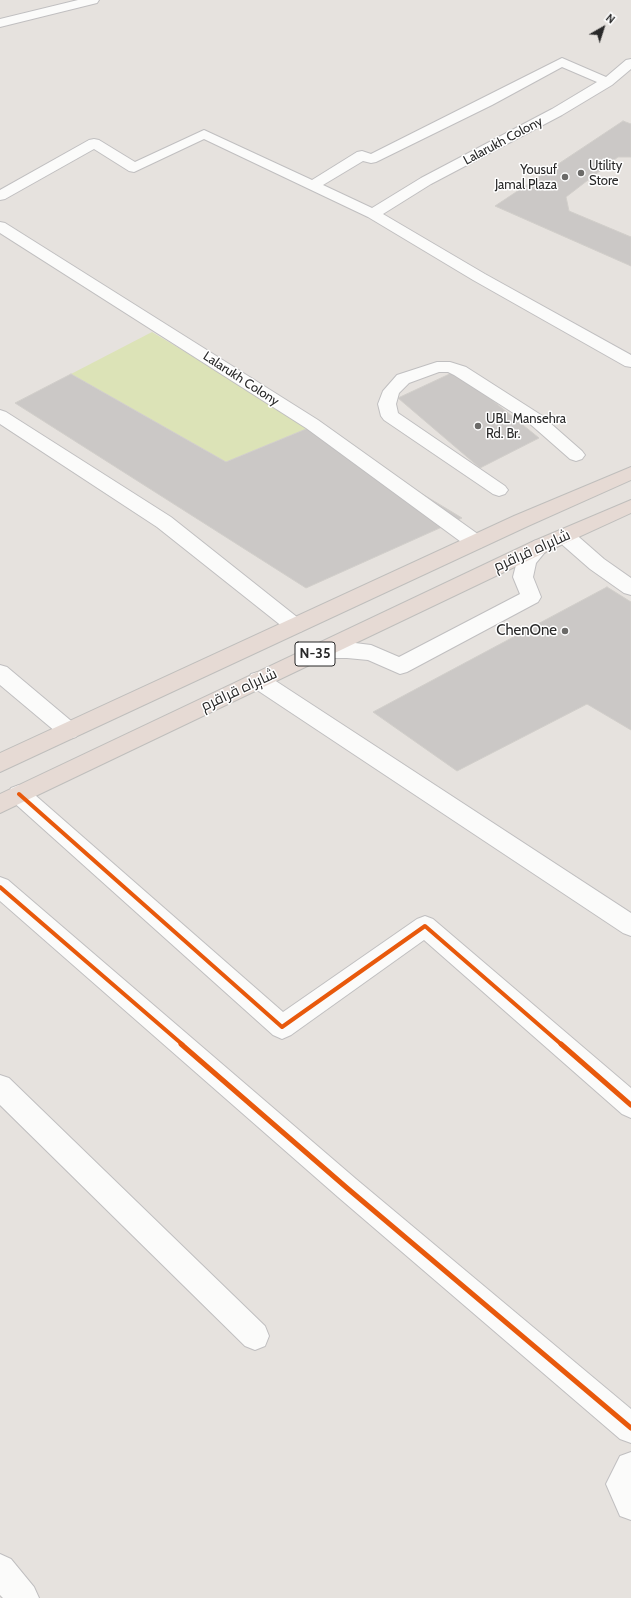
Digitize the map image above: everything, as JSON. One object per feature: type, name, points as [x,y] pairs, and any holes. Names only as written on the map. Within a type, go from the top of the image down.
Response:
[{"type":"highway","name":"شاہراہ قراقرم","points":[[0,763],[475,542],[631,473]]},
{"type":"highway","name":"شاہراہ قراقرم","points":[[10,799],[540,546],[631,506]]},
{"type":"street","points":[[0,23],[92,0]]},
{"type":"street","points":[[313,185],[362,155],[371,159],[487,102],[562,62],[607,82]]},
{"type":"street","name":"Lalarukh Colony","points":[[373,214],[426,181],[557,112],[607,82],[631,64]]},
{"type":"street","points":[[0,196],[94,143],[134,168],[204,134],[373,214],[479,277],[631,362]]},
{"type":"street","name":"Lalarukh Colony","points":[[0,226],[312,424],[475,542]]},
{"type":"street","points":[[499,490],[390,416],[387,404],[391,391],[403,379],[437,367],[450,367],[460,371],[535,419],[576,456]]},
{"type":"street","points":[[0,416],[164,522],[295,626]]},
{"type":"street","points":[[565,536],[597,564],[631,588]]},
{"type":"street","points":[[323,650],[347,650],[371,653],[400,666],[531,597],[523,577],[527,561],[540,546]]},
{"type":"street","points":[[0,673],[69,731]]},
{"type":"street","points":[[258,680],[631,926]]},
{"type":"street","points":[[10,799],[282,1027],[425,926],[631,1105]]},
{"type":"street","points":[[0,887],[347,1188],[631,1428]]},
{"type":"street","points":[[0,1087],[255,1336]]},
{"type":"street","points":[[631,1467],[621,1484],[631,1505]]},
{"type":"street","points":[[0,1570],[23,1598]]},
{"type":"green space","points":[[152,332],[311,427],[226,462],[71,374]]},
{"type":"building","name":"Yousuf Jamal Plaza","points":[[623,121],[631,124],[631,157],[618,157],[566,197],[569,211],[631,237],[631,266],[495,206]]},
{"type":"building","name":"UBL Mansehra Rd. Br.","points":[[456,371],[539,438],[480,468],[398,398]]},
{"type":"building","points":[[71,374],[226,462],[311,427],[462,518],[306,588],[15,403]]},
{"type":"building","points":[[607,587],[631,602],[631,730],[587,704],[457,771],[373,712]]},
{"type":"cycle path","points":[[19,794],[282,1027],[425,926],[631,1105]]},
{"type":"cycle path","points":[[0,887],[347,1188],[631,1428]]},
{"type":"place","name":"Utility Store","points":[[581,173]]},
{"type":"place","name":"Yousuf Jamal Plaza","points":[[565,177]]},
{"type":"place","name":"UBL Mansehra Rd. Br.","points":[[478,426]]},
{"type":"place","name":"ChenOne","points":[[565,631]]}]
